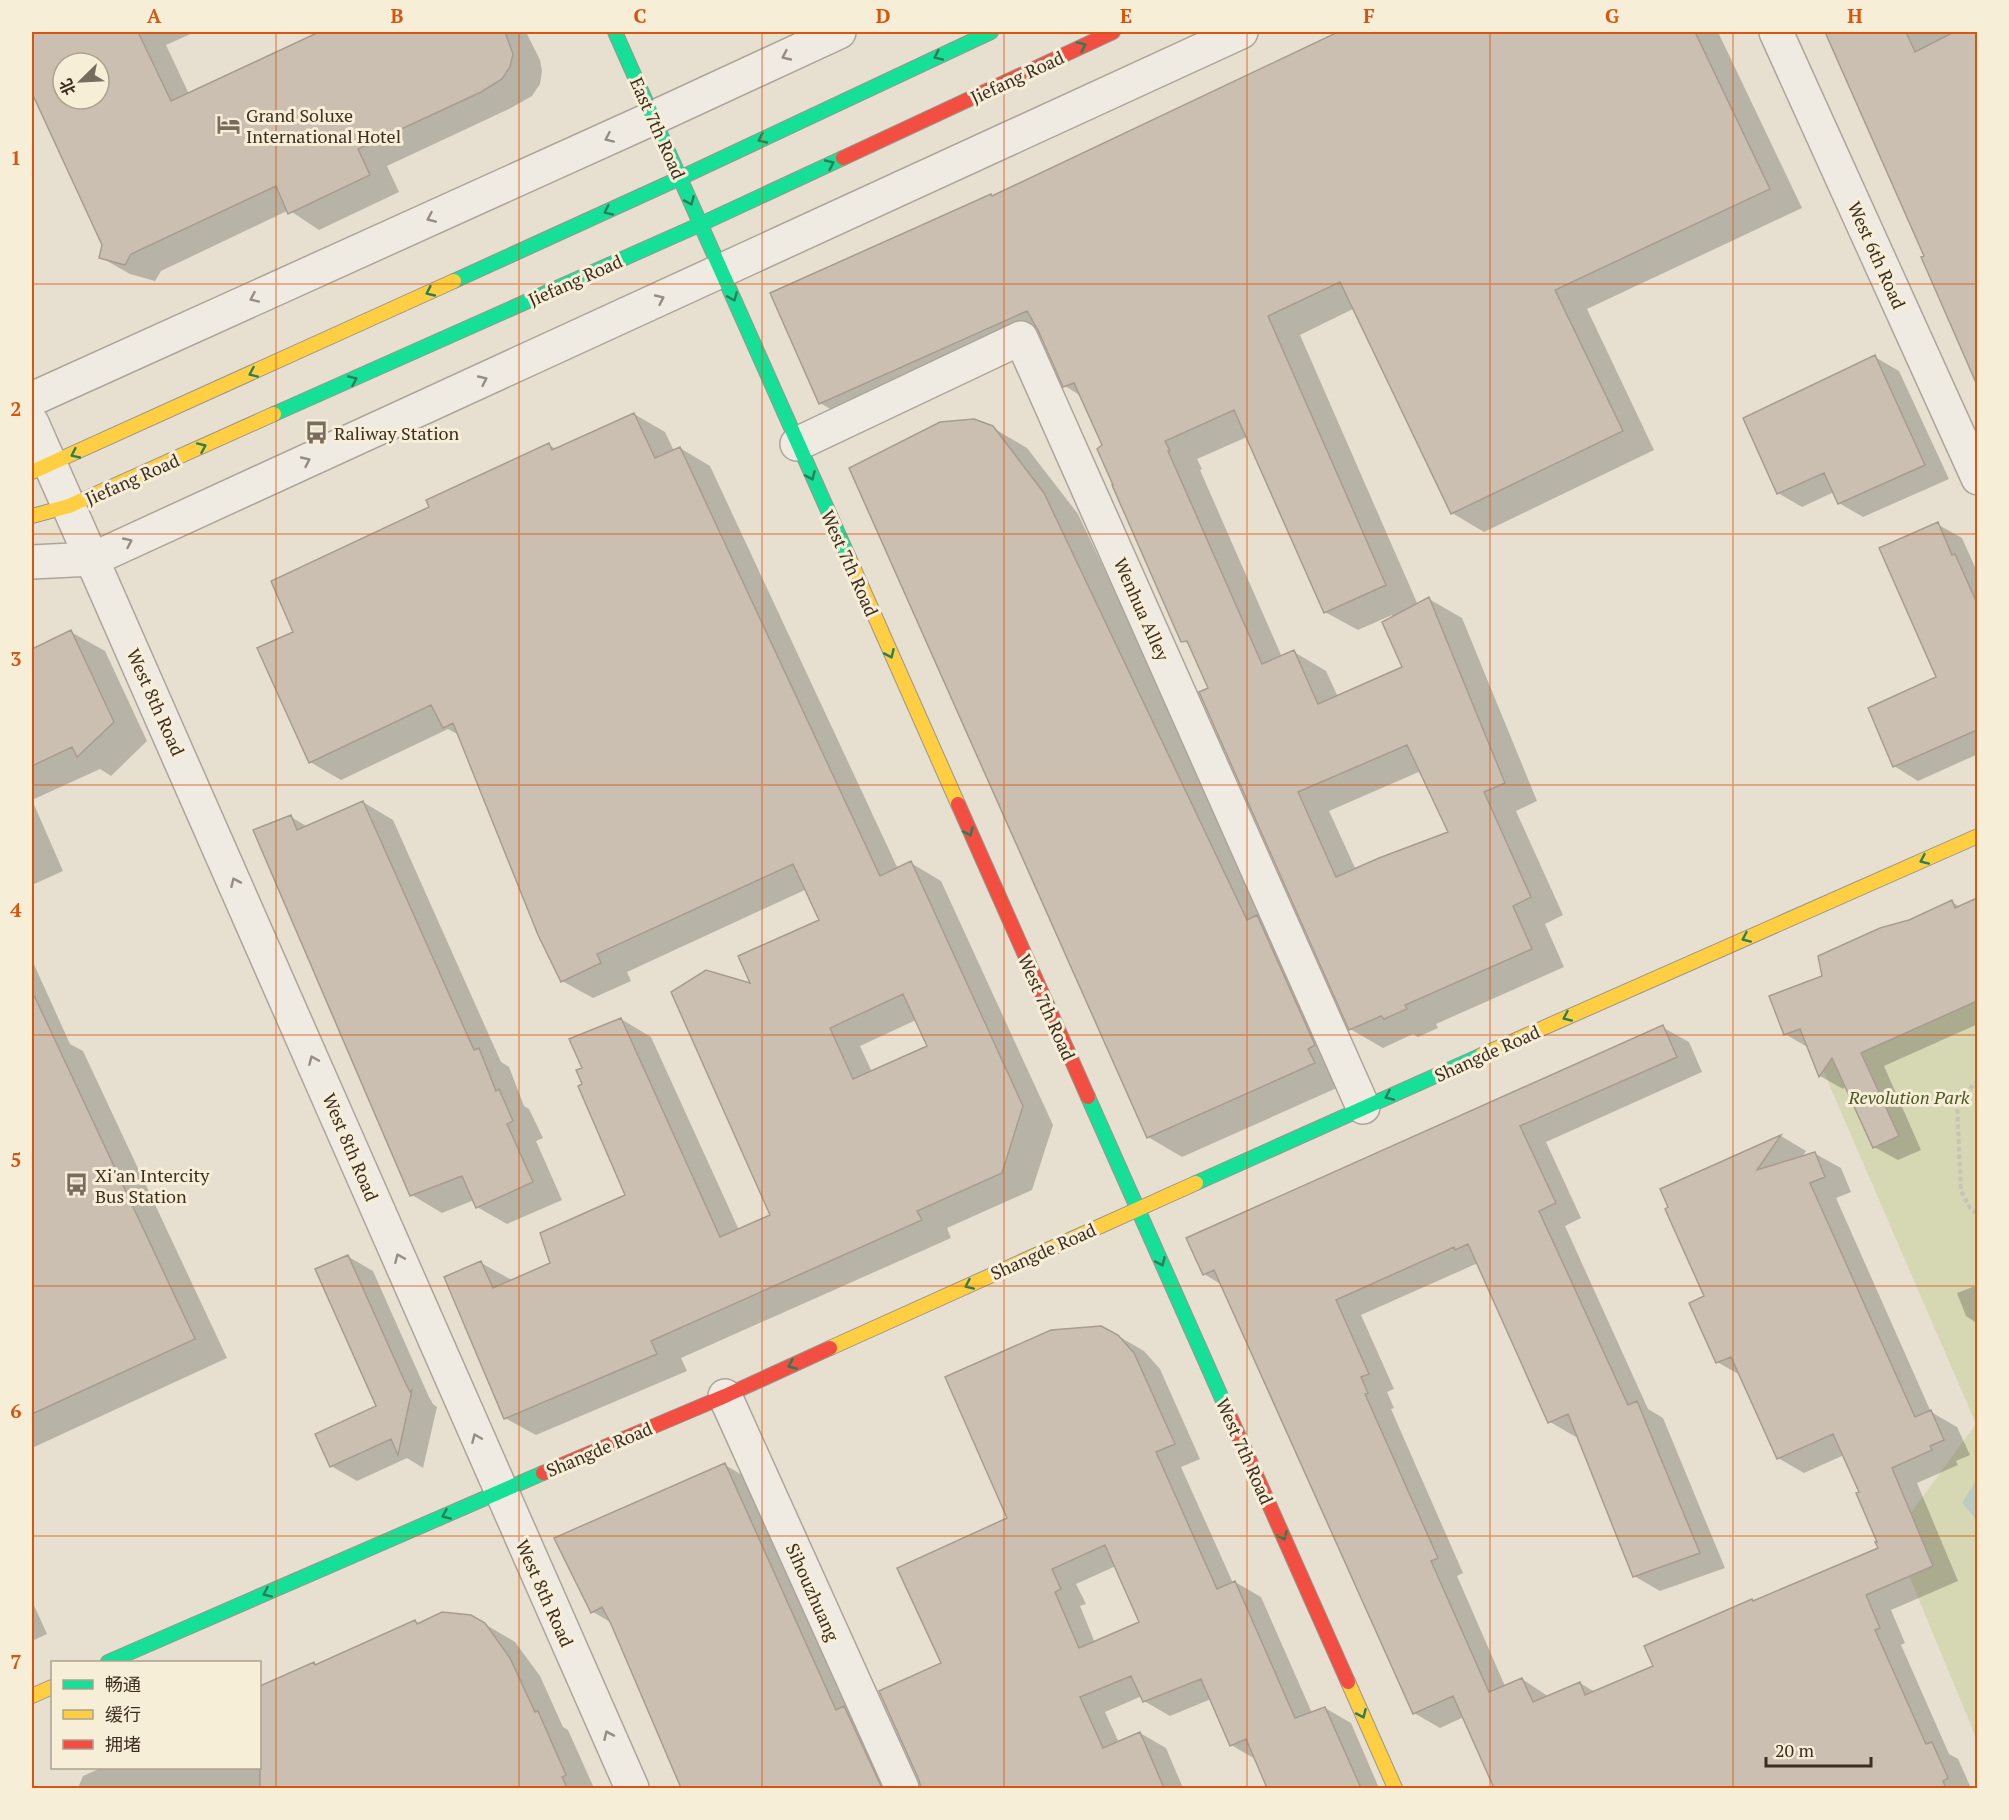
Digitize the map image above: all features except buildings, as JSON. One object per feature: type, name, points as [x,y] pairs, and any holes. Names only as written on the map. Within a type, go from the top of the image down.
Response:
[{"type":"street","name":"East 7th Road","points":[[615,32],[701,224]]},
{"type":"street","points":[[32,399],[839,32]]},
{"type":"street","points":[[38,465],[680,178],[991,32]]},
{"type":"street","name":"Jiefang Road","points":[[32,516],[69,506],[701,224],[1113,32]]},
{"type":"street","points":[[32,562],[93,559],[1241,32]]},
{"type":"street","name":"West 6th Road","points":[[1776,32],[1977,478]]},
{"type":"street","name":"West 7th Road","points":[[701,224],[1395,1788]]},
{"type":"street","name":"Wenhua Alley","points":[[797,444],[1021,338],[1363,1107]]},
{"type":"street","name":"West 8th Road","points":[[32,423],[38,465],[69,506],[93,559],[632,1788]]},
{"type":"street","points":[[32,535],[69,506]]},
{"type":"street","name":"Shangde Road","points":[[110,1661],[724,1396],[1137,1208],[1977,836]]},
{"type":"street","name":"Sihouzhuang","points":[[724,1396],[902,1788]]},
{"type":"street","points":[[32,1696],[51,1687]]},
{"type":"path","points":[[1977,1080],[1957,1103],[1961,1191],[1970,1208],[1977,1214]]},
{"type":"green space","name":"Revolution Park","points":[[1977,991],[1977,1740],[1893,1537],[1976,1424],[1819,1061]]},
{"type":"shaded area","points":[[1977,1479],[1977,1520],[1962,1503]]},
{"type":"traffic: fast","points":[[615,32],[849,558]]},
{"type":"traffic: fast","points":[[454,281],[991,32]]},
{"type":"traffic: fast","points":[[274,414],[701,224],[843,158]]},
{"type":"traffic: fast","points":[[1196,1183],[1482,1055]]},
{"type":"traffic: fast","points":[[1088,1097],[1228,1412]]},
{"type":"traffic: fast","points":[[110,1661],[543,1473]]},
{"type":"traffic: slow","points":[[32,472],[454,281]]},
{"type":"traffic: slow","points":[[32,516],[69,506],[274,414]]},
{"type":"traffic: slow","points":[[849,558],[958,804]]},
{"type":"traffic: slow","points":[[1482,1055],[1978,836]]},
{"type":"traffic: slow","points":[[830,1348],[1196,1183]]},
{"type":"traffic: slow","points":[[1348,1682],[1395,1788]]},
{"type":"traffic: slow","points":[[32,1696],[51,1687]]},
{"type":"traffic: jam","points":[[843,158],[1113,32]]},
{"type":"traffic: jam","points":[[958,804],[1088,1097]]},
{"type":"traffic: jam","points":[[543,1473],[725,1396],[830,1348]]},
{"type":"traffic: jam","points":[[1228,1412],[1348,1682]]},
{"type":"place","name":"Grand Soluxe International Hotel","points":[[228,125]]},
{"type":"place","name":"Raliway Station","points":[[316,433]]},
{"type":"place","name":"Xi'an Intercity Bus Station","points":[[77,1185]]}]
